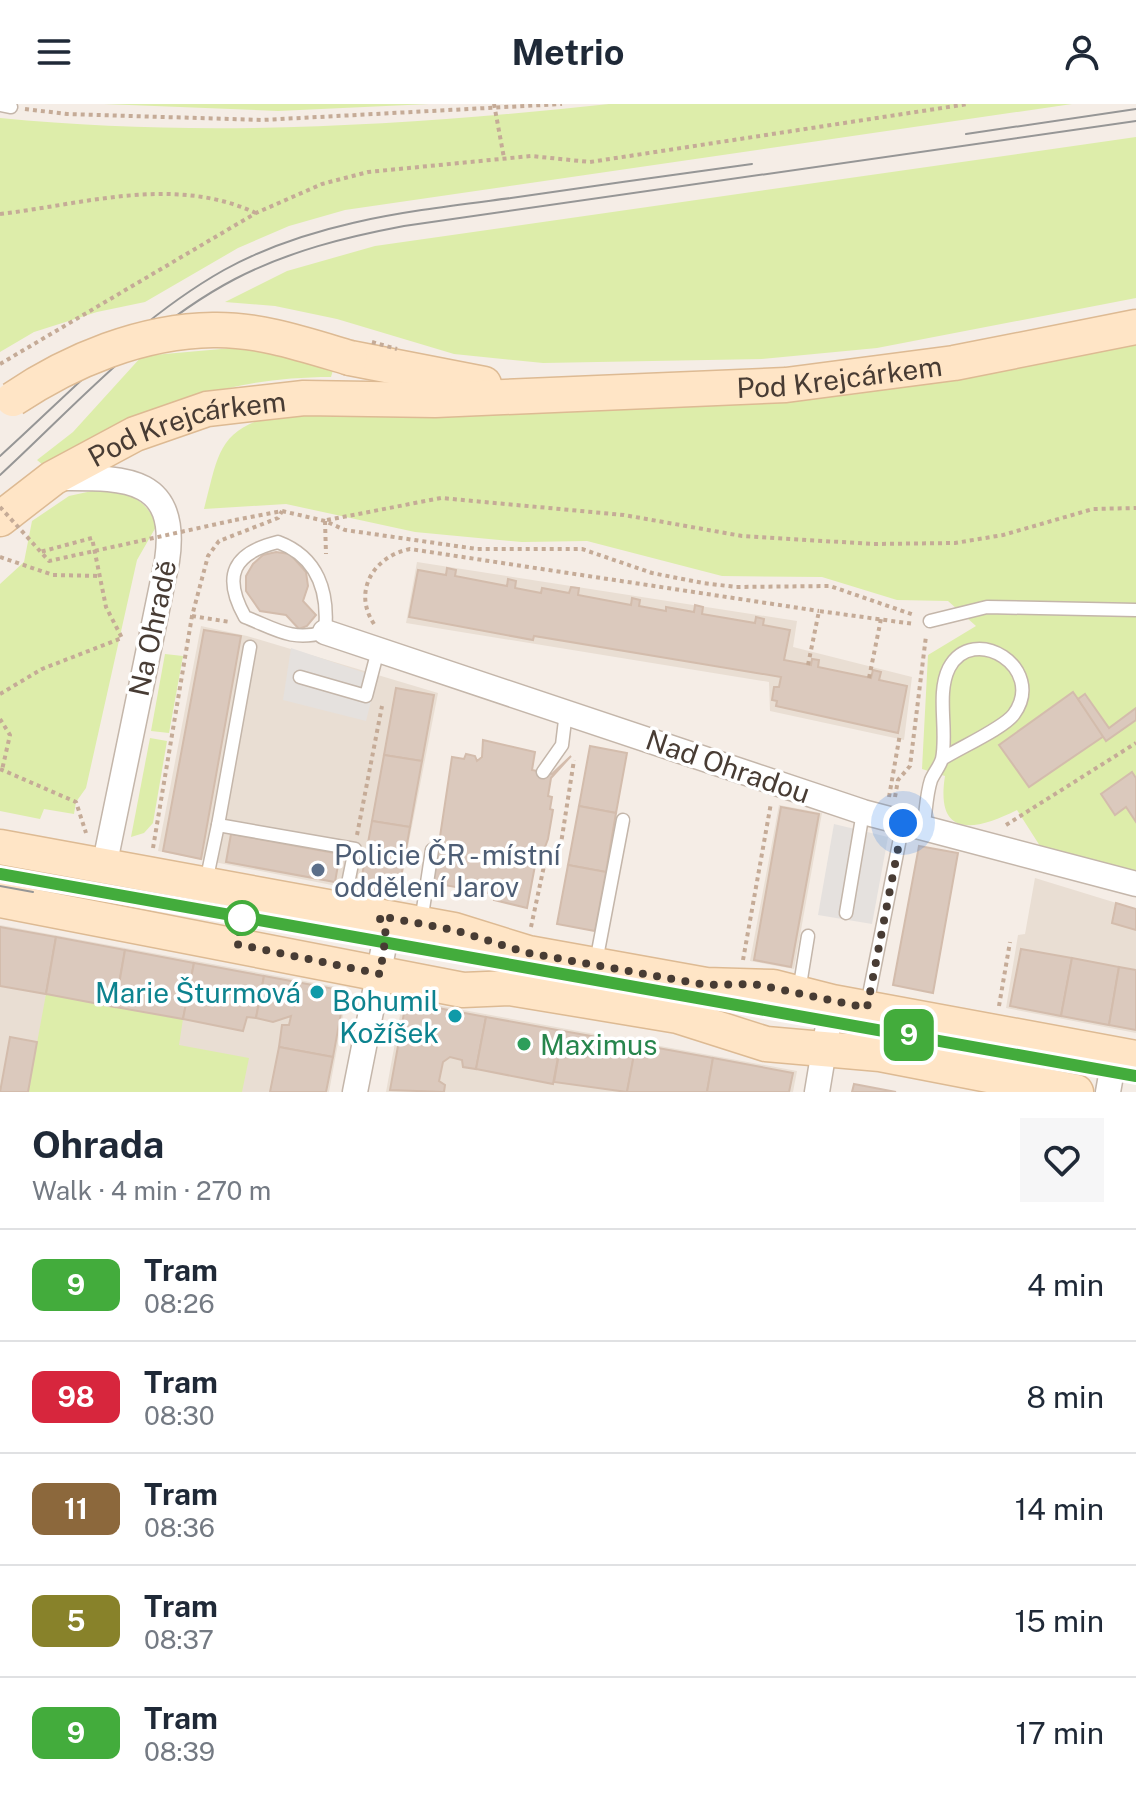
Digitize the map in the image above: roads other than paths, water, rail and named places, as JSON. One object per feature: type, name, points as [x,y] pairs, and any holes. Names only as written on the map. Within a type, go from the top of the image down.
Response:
[{"type":"main road","name":"Pod Krejcárkem","points":[[0,519],[53,478],[135,434],[207,409],[304,398],[435,400],[786,385],[954,363],[1136,327]]},
{"type":"main road","name":"Pod Krejcárkem","points":[[7,404],[53,372],[103,352],[198,332],[277,337],[350,358],[539,394]]},
{"type":"main road","points":[[0,847],[454,930],[528,953],[706,985],[754,984],[1125,1056]]},
{"type":"main road","points":[[0,900],[463,990],[510,988],[663,1013],[766,1044],[880,1054],[1076,1092]]},
{"type":"street","name":"Na Ohradě","points":[[53,478],[121,478],[149,492],[168,520],[167,561],[104,867]]},
{"type":"street","name":"Nad Ohradou","points":[[325,632],[863,812],[901,817],[1136,884]]},
{"type":"street","points":[[355,1092],[386,934],[379,916]]},
{"type":"street","points":[[815,998],[825,1049],[817,1092]]},
{"type":"street","points":[[1108,1092],[1125,1056]]},
{"type":"lane","points":[[278,542],[298,549],[313,564],[319,581],[327,609],[325,632],[302,639],[245,617],[234,597],[232,577],[241,559],[255,547],[278,542]]},
{"type":"lane","points":[[929,623],[987,607],[1136,610]]},
{"type":"lane","points":[[206,885],[250,647]]},
{"type":"lane","points":[[867,1008],[901,817],[931,781],[942,759],[945,679],[951,664],[964,653],[977,649],[1003,654],[1015,666],[1021,680],[1021,698],[1013,715],[942,759]]},
{"type":"lane","points":[[300,677],[366,696],[386,653]]},
{"type":"lane","points":[[543,772],[562,745],[566,712]]},
{"type":"lane","points":[[846,913],[863,812]]},
{"type":"lane","points":[[596,965],[623,820]]},
{"type":"lane","points":[[218,825],[355,849],[343,910]]},
{"type":"lane","points":[[420,924],[432,850]]},
{"type":"lane","points":[[808,936],[815,998]]},
{"type":"tram line","points":[[966,134],[1136,109]]},
{"type":"tram line","points":[[0,475],[112,369],[171,320],[235,279],[276,260],[318,246],[404,226],[1136,121]]},
{"type":"tram line","points":[[0,456],[163,310],[224,270],[258,253],[364,220],[752,164]]},
{"type":"tram line","points":[[0,874],[1136,1076]]},
{"type":"tram line","name":"9","points":[[0,874],[483,957],[1136,1076]]},
{"type":"tram line","points":[[0,886],[33,892]]},
{"type":"place","name":"Policie ČR - místní oddělení Jarov","points":[[318,870]]},
{"type":"place","name":"Marie Šturmová","points":[[317,992]]},
{"type":"place","name":"Bohumil Kožíšek","points":[[455,1016]]},
{"type":"place","name":"Maximus","points":[[524,1044]]}]
